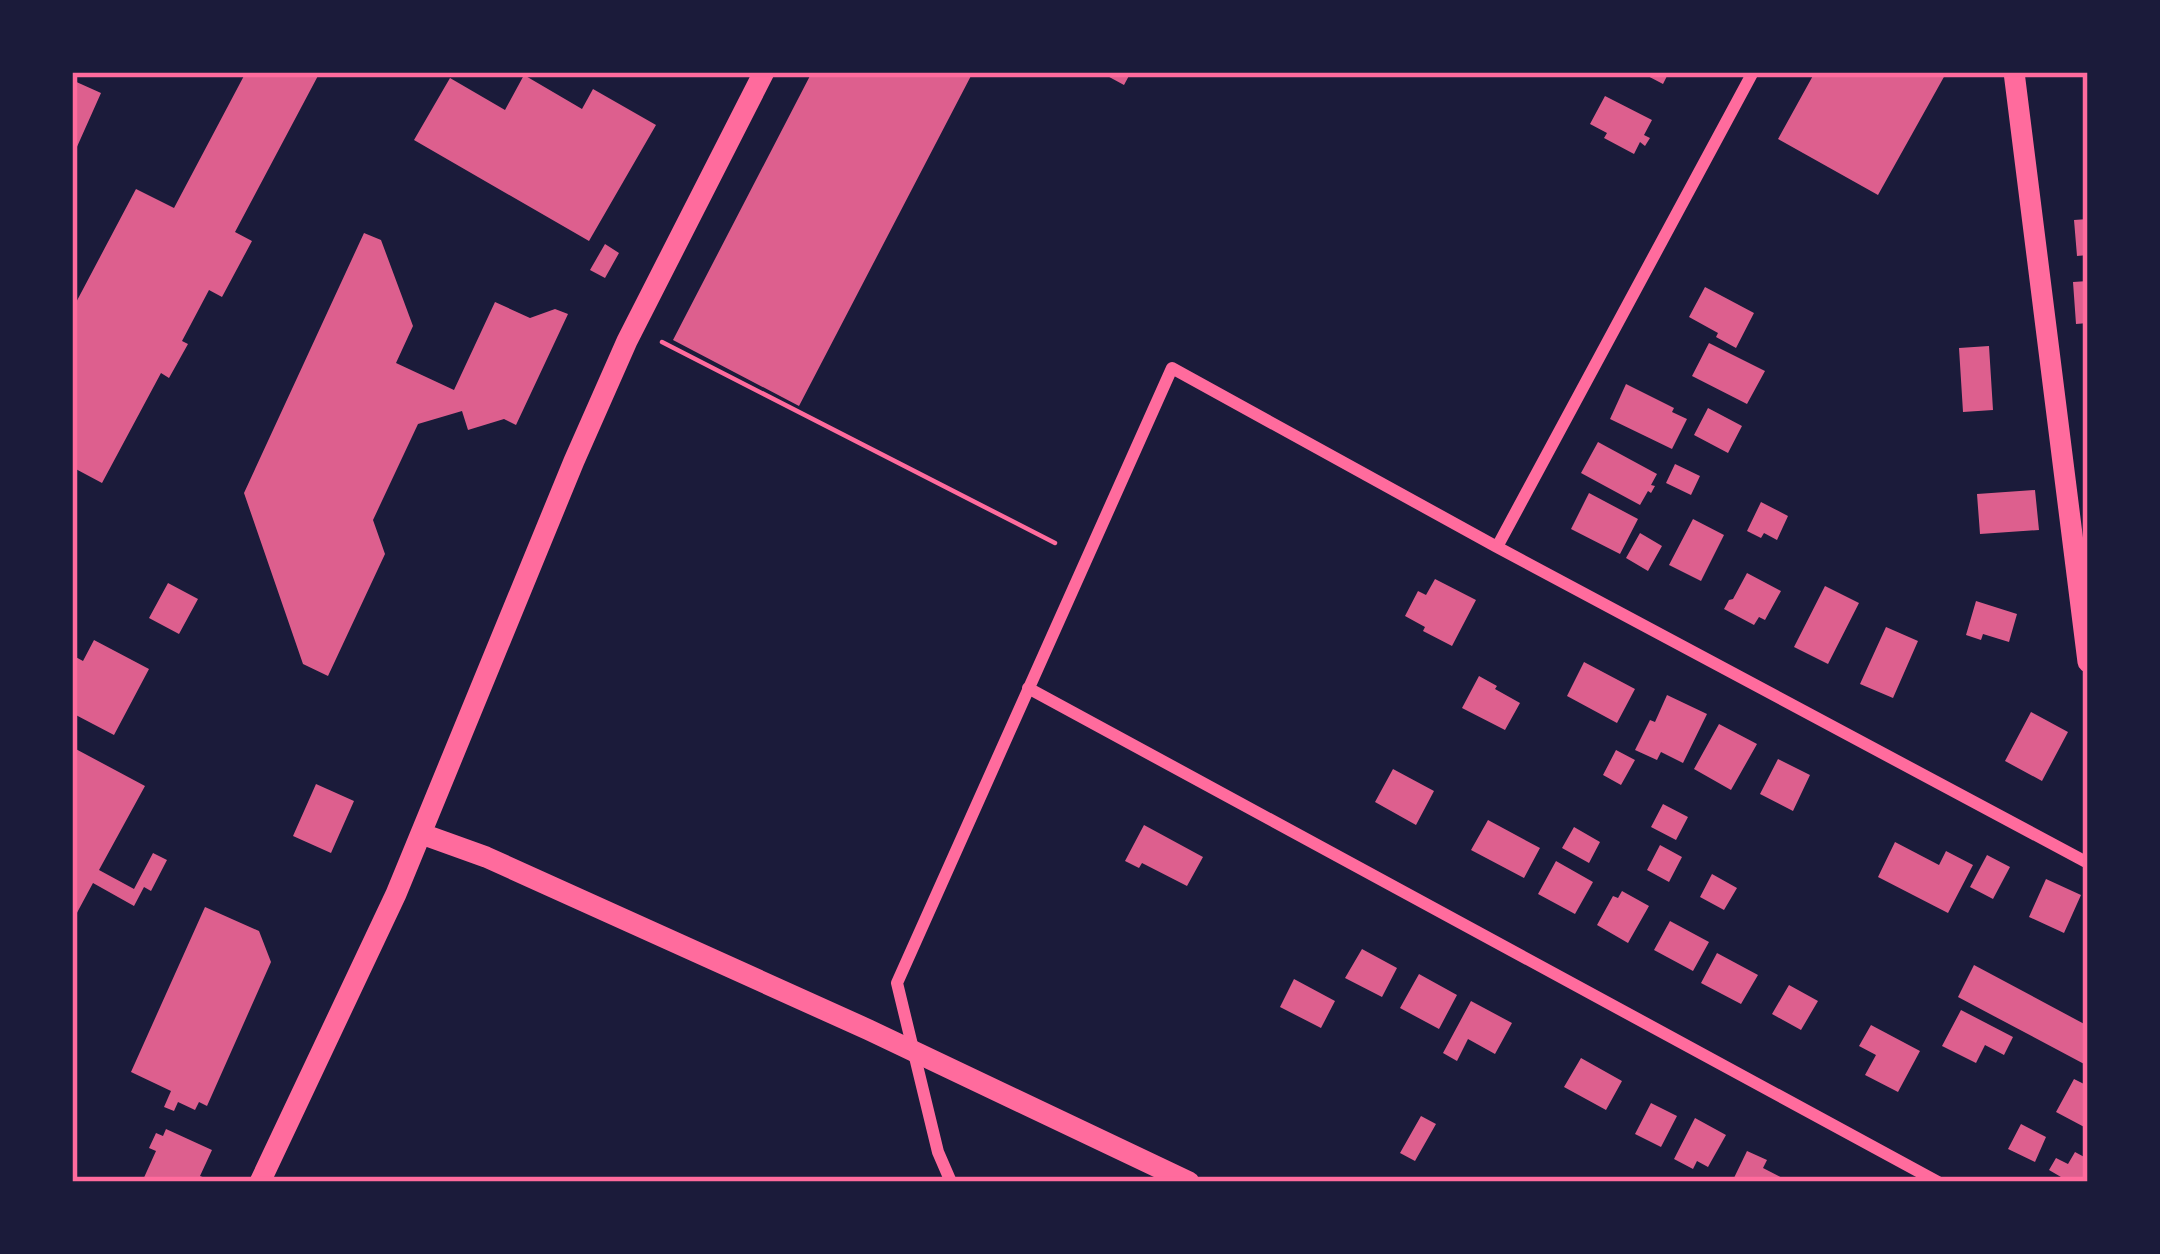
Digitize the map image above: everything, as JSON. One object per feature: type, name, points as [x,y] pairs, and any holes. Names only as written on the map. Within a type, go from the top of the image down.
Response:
[{"type":"main road","points":[[260,1182],[422,834],[627,341],[764,72]]},
{"type":"main road","points":[[2014,72],[2088,662]]},
{"type":"main road","points":[[422,834],[486,857],[914,1051],[1189,1182]]},
{"type":"street","points":[[1498,547],[1753,72]]},
{"type":"street","points":[[951,1182],[938,1151],[897,983],[1172,368],[2088,863]]},
{"type":"street","points":[[1028,688],[1938,1182]]},
{"type":"path","points":[[662,342],[1055,543]]},
{"type":"building","points":[[246,72],[320,72],[235,232],[252,241],[222,297],[209,290],[182,341],[188,344],[169,378],[161,373],[102,483],[72,467],[72,310],[136,189],[174,208]]},
{"type":"building","points":[[812,72],[973,72],[799,406],[673,340]]},
{"type":"building","points":[[1100,72],[1131,72],[1124,85]]},
{"type":"building","points":[[1640,72],[1669,72],[1663,84]]},
{"type":"building","points":[[1815,72],[1945,75],[1878,195],[1778,139]]},
{"type":"building","points":[[524,75],[582,109],[593,89],[656,125],[589,241],[414,140],[450,78],[505,110]]},
{"type":"building","points":[[72,80],[101,93],[72,158]]},
{"type":"building","points":[[1605,96],[1652,120],[1644,135],[1650,138],[1645,146],[1640,142],[1634,154],[1604,138],[1607,133],[1590,124]]},
{"type":"building","points":[[2088,219],[2088,255],[2077,256],[2074,220]]},
{"type":"building","points":[[364,233],[381,240],[413,326],[396,363],[454,390],[495,302],[530,318],[555,309],[568,314],[516,425],[504,419],[468,430],[462,411],[418,424],[373,520],[385,554],[328,676],[303,664],[244,493]]},
{"type":"building","points":[[605,244],[619,253],[605,278],[590,270]]},
{"type":"building","points":[[2088,281],[2088,323],[2076,324],[2073,282]]},
{"type":"building","points":[[1705,287],[1754,313],[1736,348],[1689,317]]},
{"type":"building","points":[[1709,343],[1765,371],[1747,404],[1692,376]]},
{"type":"building","points":[[1989,346],[1993,410],[1963,412],[1959,348]]},
{"type":"building","points":[[1626,384],[1687,419],[1672,449],[1610,419]]},
{"type":"building","points":[[1708,408],[1742,426],[1728,453],[1694,435]]},
{"type":"building","points":[[1598,442],[1657,474],[1651,485],[1655,486],[1640,505],[1581,473]]},
{"type":"building","points":[[1675,464],[1700,476],[1691,495],[1666,483]]},
{"type":"building","points":[[2035,490],[2039,530],[1980,534],[1977,494]]},
{"type":"building","points":[[1589,493],[1638,519],[1620,554],[1571,529]]},
{"type":"building","points":[[1761,502],[1788,516],[1777,540],[1747,531]]},
{"type":"building","points":[[1693,519],[1724,535],[1701,581],[1669,565]]},
{"type":"building","points":[[1640,533],[1662,546],[1648,571],[1626,558]]},
{"type":"building","points":[[1747,573],[1781,591],[1765,620],[1759,617],[1754,625],[1724,609]]},
{"type":"building","points":[[1435,579],[1476,600],[1452,646],[1405,616],[1418,591],[1426,595]]},
{"type":"building","points":[[168,583],[198,599],[179,634],[149,618]]},
{"type":"building","points":[[1825,586],[1859,603],[1828,664],[1794,647]]},
{"type":"building","points":[[1976,601],[2017,614],[2009,642],[1983,634],[1981,640],[1966,635]]},
{"type":"building","points":[[1886,627],[1918,641],[1893,698],[1860,684]]},
{"type":"building","points":[[94,640],[149,669],[114,735],[72,713],[72,655],[83,661]]},
{"type":"building","points":[[1584,662],[1635,689],[1617,723],[1567,696]]},
{"type":"building","points":[[1479,676],[1520,703],[1505,730],[1462,708]]},
{"type":"building","points":[[1667,695],[1707,714],[1683,763],[1661,752],[1657,760],[1635,750]]},
{"type":"building","points":[[2031,712],[2068,732],[2042,781],[2005,761]]},
{"type":"building","points":[[1719,724],[1757,744],[1731,790],[1694,769]]},
{"type":"building","points":[[72,747],[145,786],[99,870],[134,889],[153,853],[167,860],[151,891],[144,887],[134,906],[93,883],[72,922]]},
{"type":"building","points":[[1616,750],[1635,760],[1621,785],[1603,775]]},
{"type":"building","points":[[1778,759],[1810,775],[1793,811],[1760,794]]},
{"type":"building","points":[[1393,769],[1434,791],[1416,825],[1375,802]]},
{"type":"building","points":[[316,784],[354,801],[331,853],[293,836]]},
{"type":"building","points":[[1663,804],[1688,817],[1676,840],[1651,827]]},
{"type":"building","points":[[1488,820],[1540,848],[1524,878],[1471,850]]},
{"type":"building","points":[[1144,825],[1203,857],[1187,886],[1142,863],[1139,868],[1125,861]]},
{"type":"building","points":[[1574,827],[1600,842],[1589,863],[1562,848]]},
{"type":"building","points":[[1895,842],[1939,865],[1946,851],[1973,865],[1948,913],[1878,877]]},
{"type":"building","points":[[1660,845],[1682,857],[1669,882],[1647,870]]},
{"type":"building","points":[[1987,855],[2010,867],[1993,899],[1970,887]]},
{"type":"building","points":[[1556,861],[1593,882],[1575,914],[1538,894]]},
{"type":"building","points":[[1712,874],[1737,888],[1724,910],[1700,897]]},
{"type":"building","points":[[2046,879],[2081,895],[2064,933],[2029,917]]},
{"type":"building","points":[[1622,891],[1649,906],[1628,943],[1597,925],[1613,896],[1618,898]]},
{"type":"building","points":[[205,907],[259,931],[271,962],[207,1106],[199,1102],[195,1110],[178,1102],[174,1111],[164,1107],[171,1091],[131,1072]]},
{"type":"building","points":[[1670,921],[1709,942],[1693,971],[1654,950]]},
{"type":"building","points":[[1362,949],[1397,968],[1382,997],[1345,978]]},
{"type":"building","points":[[1717,953],[1758,975],[1741,1004],[1701,983]]},
{"type":"building","points":[[1974,965],[2088,1026],[2086,1065],[1958,997]]},
{"type":"building","points":[[1419,974],[1457,995],[1439,1029],[1400,1008]]},
{"type":"building","points":[[1294,979],[1335,1001],[1321,1028],[1280,1007]]},
{"type":"building","points":[[1789,985],[1818,1001],[1801,1030],[1772,1014]]},
{"type":"building","points":[[1471,1001],[1512,1023],[1495,1054],[1468,1039],[1457,1061],[1443,1053]]},
{"type":"building","points":[[1961,1010],[2013,1037],[2004,1055],[1985,1045],[1976,1063],[1942,1046]]},
{"type":"building","points":[[1871,1025],[1920,1051],[1898,1092],[1865,1075],[1876,1055],[1859,1046]]},
{"type":"building","points":[[1581,1058],[1622,1081],[1606,1110],[1564,1087]]},
{"type":"building","points":[[2074,1079],[2088,1086],[2088,1129],[2056,1112]]},
{"type":"building","points":[[1651,1103],[1677,1116],[1661,1147],[1635,1134]]},
{"type":"building","points":[[1421,1116],[1436,1124],[1415,1161],[1400,1153]]},
{"type":"building","points":[[1695,1118],[1726,1135],[1708,1167],[1697,1161],[1693,1169],[1674,1159]]},
{"type":"building","points":[[2021,1124],[2046,1137],[2035,1162],[2008,1149]]},
{"type":"building","points":[[166,1129],[212,1150],[200,1176],[204,1182],[142,1182],[156,1151],[149,1148],[156,1133],[163,1136]]},
{"type":"building","points":[[1747,1151],[1767,1160],[1763,1168],[1790,1182],[1732,1182]]},
{"type":"building","points":[[2075,1152],[2088,1159],[2088,1182],[2059,1182],[2061,1177],[2049,1170],[2056,1158],[2068,1164]]}]
